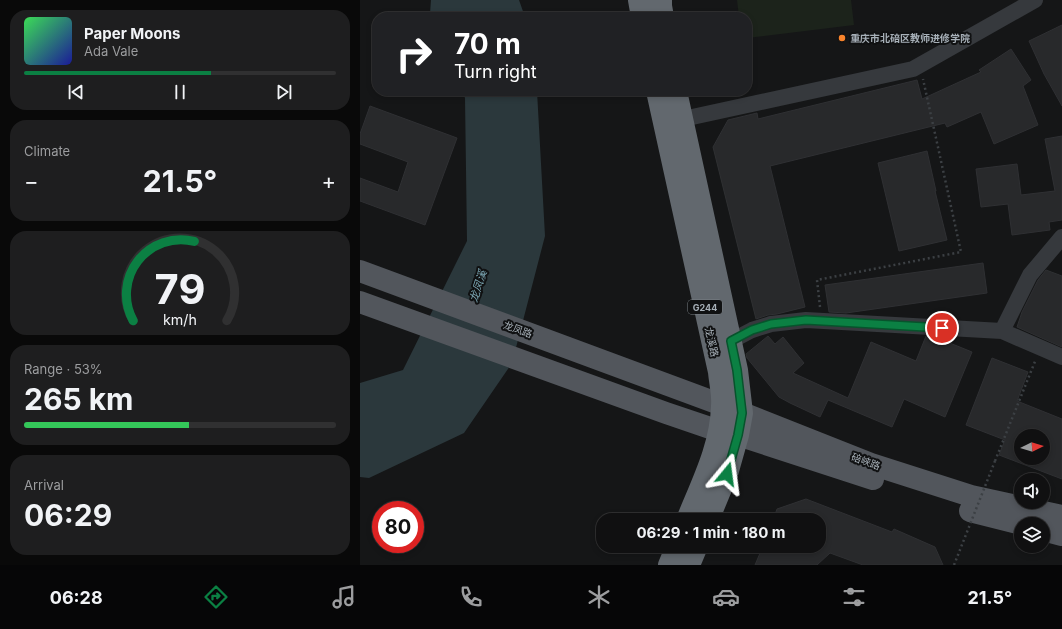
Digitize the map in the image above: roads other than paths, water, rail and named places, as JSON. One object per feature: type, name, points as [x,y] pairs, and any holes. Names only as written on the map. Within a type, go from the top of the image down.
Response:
[{"type":"highway","points":[[639,0],[641,12]]},
{"type":"highway","points":[[661,0],[662,12]]},
{"type":"highway","name":"龙溪路","points":[[658,96],[719,372],[732,409]]},
{"type":"highway","name":"龙溪路","points":[[677,96],[737,370],[729,433],[727,474],[711,513]]},
{"type":"highway","name":"龙溪路","points":[[690,513],[710,465],[729,433]]},
{"type":"highway","points":[[669,565],[674,553]]},
{"type":"highway","points":[[689,565],[694,553]]},
{"type":"main road","name":"龙凤路","points":[[360,271],[675,387]]},
{"type":"main road","name":"碚峡路","points":[[360,302],[666,413],[966,510],[1014,522]]},
{"type":"main road","name":"碚峡路","points":[[675,387],[871,464],[964,494],[1062,516]]},
{"type":"main road","points":[[1050,532],[1062,535]]},
{"type":"street","points":[[682,119],[913,69],[1035,0]]},
{"type":"street","points":[[1002,331],[1030,274],[1062,237]]},
{"type":"street","points":[[731,341],[752,330],[771,324],[806,320],[1002,331],[1062,357]]},
{"type":"water","points":[[431,0],[519,0],[523,12],[430,12]]},
{"type":"water","name":"龙凤溪","points":[[464,96],[537,96],[545,236],[512,363],[464,433],[369,478],[360,477],[360,383],[403,370],[467,241]]},
{"type":"place","name":"重庆市北碚区教师进修学院","points":[[842,38]]}]
